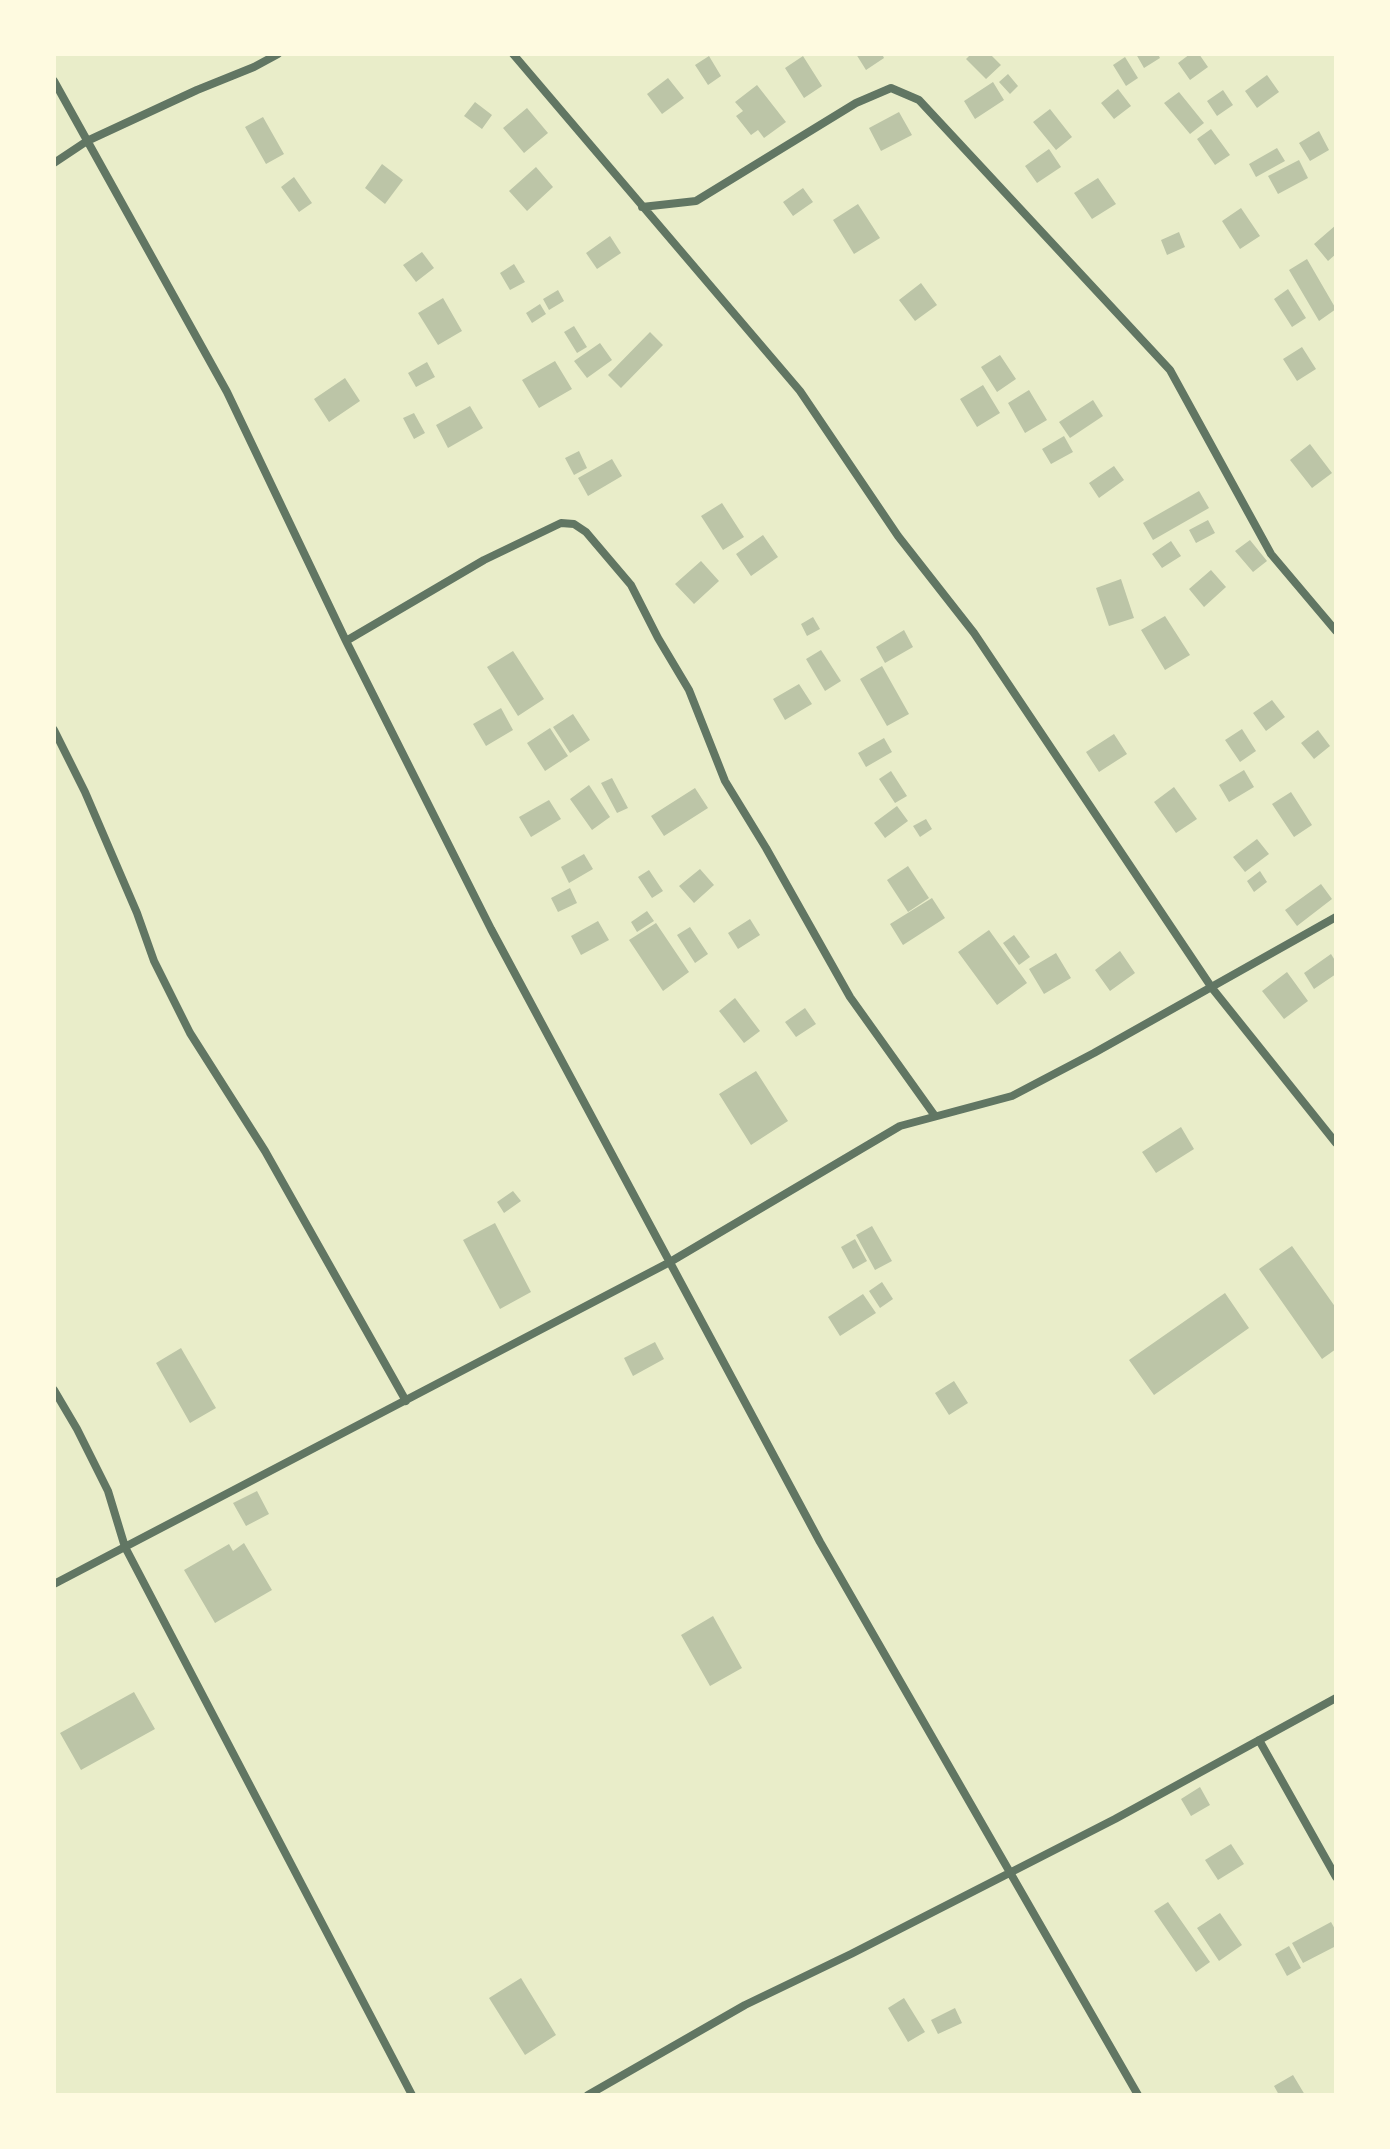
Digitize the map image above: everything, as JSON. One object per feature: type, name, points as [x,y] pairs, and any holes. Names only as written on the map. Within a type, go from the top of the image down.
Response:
[{"type":"street","points":[[54,163],[87,141],[278,54]]},
{"type":"street","points":[[513,54],[800,391],[898,536],[974,633],[1212,988],[1336,1143]]},
{"type":"street","points":[[54,81],[227,392],[346,641],[491,929],[820,1542],[1138,2095]]},
{"type":"street","points":[[642,207],[696,201],[856,103],[891,88],[919,100],[1170,370],[1271,554],[1336,631]]},
{"type":"street","points":[[346,641],[484,560],[561,523],[574,524],[586,532],[631,585],[689,690],[725,781],[850,997],[935,1116]]},
{"type":"street","points":[[54,730],[85,792],[137,913],[154,961],[190,1033],[265,1151],[406,1401]]},
{"type":"street","points":[[54,1584],[670,1262],[900,1126],[1012,1096],[1336,917]]},
{"type":"street","points":[[54,1390],[108,1491],[125,1547],[412,2095]]},
{"type":"street","points":[[588,2095],[745,2005],[1115,1819],[1336,1698]]},
{"type":"street","points":[[1259,1740],[1336,1877]]},
{"type":"building","points":[[856,54],[882,54],[884,58],[866,70]]},
{"type":"building","points":[[971,54],[990,54],[1001,65],[986,79],[966,59]]},
{"type":"building","points":[[1136,54],[1158,54],[1160,58],[1144,68]]},
{"type":"building","points":[[1190,54],[1199,54],[1208,67],[1190,80],[1178,63]]},
{"type":"building","points":[[709,56],[721,76],[708,85],[695,65]]},
{"type":"building","points":[[803,56],[822,86],[804,98],[785,68]]},
{"type":"building","points":[[1125,57],[1138,78],[1126,86],[1113,65]]},
{"type":"building","points":[[1008,74],[1018,86],[1010,94],[999,82]]},
{"type":"building","points":[[1267,75],[1279,92],[1257,108],[1245,91]]},
{"type":"building","points":[[668,78],[684,98],[662,114],[647,94]]},
{"type":"building","points":[[993,82],[1004,100],[975,119],[964,101]]},
{"type":"building","points":[[757,85],[786,122],[764,138],[758,130],[751,135],[736,116],[743,111],[735,102]]},
{"type":"building","points":[[1118,89],[1131,106],[1114,119],[1101,103]]},
{"type":"building","points":[[1223,90],[1233,105],[1217,116],[1207,101]]},
{"type":"building","points":[[1179,92],[1204,123],[1190,134],[1164,103]]},
{"type":"building","points":[[475,102],[492,115],[482,129],[464,116]]},
{"type":"building","points":[[527,108],[548,133],[524,153],[503,128]]},
{"type":"building","points":[[1050,109],[1072,137],[1056,150],[1033,122]]},
{"type":"building","points":[[899,112],[912,135],[881,151],[869,128]]},
{"type":"building","points":[[263,117],[284,154],[266,164],[245,127]]},
{"type":"building","points":[[1211,129],[1230,155],[1215,165],[1197,139]]},
{"type":"building","points":[[1319,131],[1329,150],[1310,161],[1299,143]]},
{"type":"building","points":[[1277,148],[1285,161],[1256,177],[1249,164]]},
{"type":"building","points":[[1049,149],[1061,167],[1037,183],[1025,166]]},
{"type":"building","points":[[1299,160],[1308,178],[1278,194],[1268,176]]},
{"type":"building","points":[[382,164],[403,180],[385,204],[365,188]]},
{"type":"building","points":[[536,167],[553,187],[527,211],[509,191]]},
{"type":"building","points":[[294,177],[312,203],[299,212],[281,187]]},
{"type":"building","points":[[1098,178],[1116,204],[1092,219],[1074,193]]},
{"type":"building","points":[[803,188],[813,202],[793,216],[783,202]]},
{"type":"building","points":[[858,204],[880,238],[854,254],[833,220]]},
{"type":"building","points":[[1241,208],[1260,236],[1240,249],[1222,221]]},
{"type":"building","points":[[1336,225],[1336,254],[1328,261],[1314,244]]},
{"type":"building","points":[[1179,232],[1185,247],[1167,255],[1161,240]]},
{"type":"building","points":[[610,236],[621,253],[597,269],[586,253]]},
{"type":"building","points":[[422,252],[434,268],[416,282],[403,265]]},
{"type":"building","points":[[1307,259],[1336,309],[1319,321],[1289,270]]},
{"type":"building","points":[[514,264],[525,282],[510,290],[500,273]]},
{"type":"building","points":[[921,283],[937,305],[915,321],[899,300]]},
{"type":"building","points":[[1288,289],[1306,318],[1292,327],[1274,299]]},
{"type":"building","points":[[558,290],[564,301],[549,310],[543,299]]},
{"type":"building","points":[[443,298],[462,331],[438,345],[418,313]]},
{"type":"building","points":[[540,304],[546,314],[532,323],[526,313]]},
{"type":"building","points":[[574,326],[587,347],[577,353],[564,332]]},
{"type":"building","points":[[650,332],[663,345],[621,388],[608,375]]},
{"type":"building","points":[[600,343],[612,360],[587,378],[574,361]]},
{"type":"building","points":[[1302,347],[1316,369],[1297,381],[1283,359]]},
{"type":"building","points":[[1000,355],[1016,379],[997,392],[981,367]]},
{"type":"building","points":[[555,361],[572,389],[539,408],[522,380]]},
{"type":"building","points":[[427,362],[435,377],[416,387],[408,373]]},
{"type":"building","points":[[345,378],[360,401],[329,422],[314,399]]},
{"type":"building","points":[[983,385],[1000,413],[977,427],[960,399]]},
{"type":"building","points":[[1029,390],[1047,420],[1025,433],[1008,403]]},
{"type":"building","points":[[1093,400],[1103,416],[1070,438],[1059,422]]},
{"type":"building","points":[[470,406],[483,428],[448,448],[436,425]]},
{"type":"building","points":[[414,413],[425,433],[414,439],[403,418]]},
{"type":"building","points":[[1064,436],[1073,452],[1051,464],[1042,449]]},
{"type":"building","points":[[1310,444],[1332,473],[1312,488],[1290,460]]},
{"type":"building","points":[[579,451],[587,468],[574,475],[565,458]]},
{"type":"building","points":[[612,459],[622,476],[588,496],[578,478]]},
{"type":"building","points":[[1114,466],[1124,480],[1099,498],[1089,483]]},
{"type":"building","points":[[1199,491],[1209,508],[1153,540],[1143,523]]},
{"type":"building","points":[[722,503],[744,537],[723,550],[701,516]]},
{"type":"building","points":[[1208,520],[1215,533],[1196,543],[1189,530]]},
{"type":"building","points":[[763,535],[778,557],[751,576],[736,554]]},
{"type":"building","points":[[1250,540],[1267,561],[1253,572],[1235,551]]},
{"type":"building","points":[[1171,541],[1181,556],[1162,568],[1152,554]]},
{"type":"building","points":[[701,561],[719,581],[694,604],[675,584]]},
{"type":"building","points":[[1211,570],[1226,587],[1204,607],[1189,589]]},
{"type":"building","points":[[1121,579],[1134,618],[1109,626],[1096,588]]},
{"type":"building","points":[[1165,616],[1190,655],[1165,670],[1141,630]]},
{"type":"building","points":[[813,617],[820,629],[807,636],[801,624]]},
{"type":"building","points":[[904,630],[913,647],[885,663],[876,647]]},
{"type":"building","points":[[821,650],[841,681],[825,691],[806,659]]},
{"type":"building","points":[[513,651],[544,699],[518,716],[487,667]]},
{"type":"building","points":[[882,666],[909,714],[887,726],[860,679]]},
{"type":"building","points":[[799,684],[812,704],[785,720],[773,699]]},
{"type":"building","points":[[1272,700],[1285,717],[1266,731],[1253,713]]},
{"type":"building","points":[[501,708],[513,730],[486,746],[473,724]]},
{"type":"building","points":[[573,714],[590,740],[570,753],[553,727]]},
{"type":"building","points":[[550,728],[568,756],[545,771],[527,743]]},
{"type":"building","points":[[1242,729],[1256,751],[1240,762],[1225,740]]},
{"type":"building","points":[[1318,730],[1330,746],[1314,759],[1301,743]]},
{"type":"building","points":[[1114,734],[1127,754],[1099,772],[1086,752]]},
{"type":"building","points":[[884,738],[892,752],[866,767],[858,753]]},
{"type":"building","points":[[1244,770],[1254,787],[1229,802],[1219,785]]},
{"type":"building","points":[[891,771],[907,796],[895,803],[879,779]]},
{"type":"building","points":[[612,778],[628,808],[617,813],[601,783]]},
{"type":"building","points":[[589,785],[610,817],[592,830],[570,799]]},
{"type":"building","points":[[1174,787],[1197,819],[1176,833],[1154,802]]},
{"type":"building","points":[[695,788],[708,808],[664,836],[651,816]]},
{"type":"building","points":[[1291,792],[1312,825],[1294,837],[1272,804]]},
{"type":"building","points":[[549,800],[561,819],[531,837],[519,817]]},
{"type":"building","points":[[897,806],[908,821],[885,838],[874,823]]},
{"type":"building","points":[[926,819],[932,829],[920,837],[913,826]]},
{"type":"building","points":[[1257,839],[1269,854],[1245,872],[1233,857]]},
{"type":"building","points":[[584,854],[593,869],[569,883],[561,867]]},
{"type":"building","points":[[908,866],[929,898],[908,912],[887,880]]},
{"type":"building","points":[[700,869],[714,885],[694,903],[679,886]]},
{"type":"building","points":[[649,870],[663,891],[652,898],[638,877]]},
{"type":"building","points":[[1260,871],[1267,882],[1254,892],[1247,881]]},
{"type":"building","points":[[1321,884],[1332,899],[1297,926],[1285,910]]},
{"type":"building","points":[[570,888],[577,903],[558,912],[551,898]]},
{"type":"building","points":[[932,898],[945,918],[903,945],[890,924]]},
{"type":"building","points":[[647,911],[654,921],[637,932],[631,922]]},
{"type":"building","points":[[750,919],[760,935],[738,949],[728,933]]},
{"type":"building","points":[[598,921],[609,940],[581,955],[571,936]]},
{"type":"building","points":[[656,923],[689,972],[663,991],[629,940]]},
{"type":"building","points":[[690,927],[708,954],[695,963],[677,935]]},
{"type":"building","points":[[989,930],[1027,983],[997,1005],[958,952]]},
{"type":"building","points":[[1014,935],[1030,957],[1019,965],[1003,943]]},
{"type":"building","points":[[1120,951],[1135,973],[1110,991],[1095,970]]},
{"type":"building","points":[[1056,953],[1071,978],[1044,994],[1029,969]]},
{"type":"building","points":[[1331,954],[1336,962],[1336,974],[1314,989],[1304,973]]},
{"type":"building","points":[[1287,972],[1308,1001],[1284,1019],[1262,991]]},
{"type":"building","points":[[735,998],[760,1031],[744,1043],[719,1011]]},
{"type":"building","points":[[805,1008],[816,1024],[796,1037],[785,1022]]},
{"type":"building","points":[[756,1071],[788,1121],[751,1145],[719,1094]]},
{"type":"building","points":[[1181,1127],[1194,1149],[1156,1173],[1142,1152]]},
{"type":"building","points":[[513,1191],[521,1201],[504,1213],[497,1202]]},
{"type":"building","points":[[495,1223],[531,1292],[500,1309],[463,1240]]},
{"type":"building","points":[[872,1226],[892,1261],[875,1270],[856,1235]]},
{"type":"building","points":[[855,1239],[867,1261],[853,1269],[841,1247]]},
{"type":"building","points":[[1292,1246],[1336,1308],[1336,1349],[1322,1359],[1259,1269]]},
{"type":"building","points":[[882,1282],[893,1299],[880,1308],[869,1291]]},
{"type":"building","points":[[1225,1293],[1249,1328],[1154,1395],[1129,1360]]},
{"type":"building","points":[[863,1294],[876,1313],[840,1336],[828,1317]]},
{"type":"building","points":[[655,1342],[664,1359],[633,1376],[624,1358]]},
{"type":"building","points":[[181,1348],[216,1408],[190,1423],[156,1363]]},
{"type":"building","points":[[954,1381],[968,1403],[949,1415],[935,1393]]},
{"type":"building","points":[[257,1491],[269,1514],[246,1526],[233,1503]]},
{"type":"building","points":[[244,1543],[272,1590],[215,1623],[184,1570],[229,1544],[233,1551]]},
{"type":"building","points":[[713,1616],[742,1668],[710,1686],[681,1635]]},
{"type":"building","points":[[134,1692],[155,1729],[81,1770],[60,1733]]},
{"type":"building","points":[[1200,1787],[1210,1805],[1191,1816],[1181,1799]]},
{"type":"building","points":[[1231,1844],[1244,1864],[1218,1880],[1205,1860]]},
{"type":"building","points":[[1168,1902],[1210,1962],[1196,1972],[1154,1911]]},
{"type":"building","points":[[1220,1913],[1242,1945],[1219,1961],[1197,1928]]},
{"type":"building","points":[[1331,1922],[1336,1931],[1336,1946],[1303,1963],[1292,1943]]},
{"type":"building","points":[[1289,1946],[1301,1968],[1287,1976],[1275,1954]]},
{"type":"building","points":[[521,1978],[556,2035],[525,2055],[489,1998]]},
{"type":"building","points":[[904,1998],[925,2032],[908,2042],[888,2008]]},
{"type":"building","points":[[955,2008],[962,2023],[938,2034],[931,2020]]},
{"type":"building","points":[[1293,2075],[1305,2095],[1279,2095],[1274,2086]]}]
